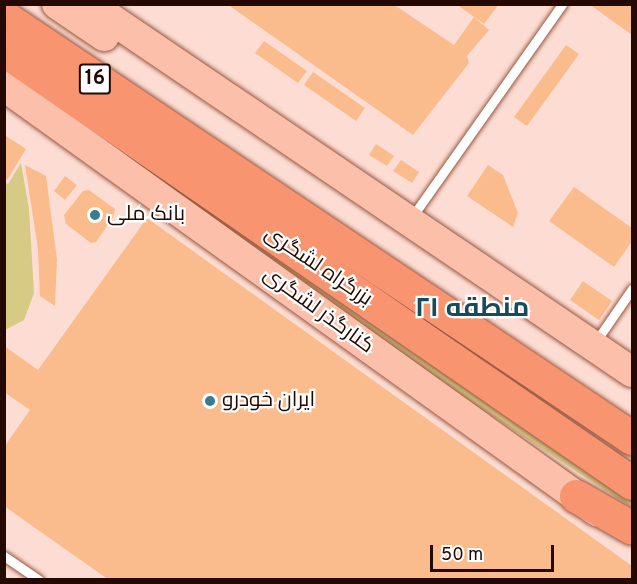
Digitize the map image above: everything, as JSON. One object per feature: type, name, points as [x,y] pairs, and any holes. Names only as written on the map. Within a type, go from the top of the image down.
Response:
[{"type":"highway","name":"بزرگراه لشگری","points":[[4,17],[174,150],[633,483]]},
{"type":"highway","name":"بزرگراه لشگری","points":[[4,50],[174,150],[633,438]]},
{"type":"highway","points":[[576,496],[633,528]]},
{"type":"main road","points":[[57,4],[170,81],[292,142]]},
{"type":"main road","points":[[89,4],[628,370]]},
{"type":"main road","points":[[114,4],[188,55],[292,142]]},
{"type":"main road","name":"کنارگذر لشگری","points":[[9,90],[633,536]]},
{"type":"lane","points":[[409,222],[562,4]]},
{"type":"lane","points":[[593,345],[633,290]]},
{"type":"lane","points":[[4,556],[39,579]]},
{"type":"shaded area","points":[[117,145],[632,493],[632,508],[410,362],[172,195]]},
{"type":"shaded area","points":[[21,163],[29,209],[34,293],[24,320],[5,330],[5,182],[8,184]]},
{"type":"building","points":[[227,4],[393,4],[454,45],[474,17],[489,30],[467,56],[469,63],[413,135]]},
{"type":"building","points":[[456,4],[499,4],[484,24]]},
{"type":"building","points":[[589,4],[632,4],[632,35]]},
{"type":"building","points":[[264,41],[307,71],[298,83],[255,53]]},
{"type":"building","points":[[566,45],[579,54],[527,126],[514,117]]},
{"type":"building","points":[[313,72],[365,108],[356,121],[304,85]]},
{"type":"building","points":[[6,136],[26,149],[7,180],[5,179]]},
{"type":"building","points":[[376,144],[394,156],[387,166],[369,155]]},
{"type":"building","points":[[401,160],[419,172],[412,183],[393,171]]},
{"type":"building","points":[[25,165],[46,176],[57,259],[55,306],[40,296],[38,249]]},
{"type":"building","points":[[488,165],[503,175],[518,213],[513,227],[467,196]]},
{"type":"building","points":[[65,176],[77,185],[65,200],[54,191]]},
{"type":"building","points":[[574,187],[632,228],[632,241],[614,267],[549,221]]},
{"type":"building","points":[[89,190],[115,209],[114,216],[96,242],[91,243],[66,224],[64,215],[83,191]]},
{"type":"building","name":"ایران خودرو","points":[[147,218],[632,566],[632,580],[109,580],[4,506],[4,447],[30,410],[4,392],[4,346],[38,370]]},
{"type":"building","points":[[583,281],[612,301],[599,320],[570,300]]},
{"type":"place","name":"بانک ملی","points":[[95,215]]},
{"type":"place","name":"ایران خودرو","points":[[210,401]]},
{"type":"district","name":"منطقه ۲۱","points":[[472,310]]}]
